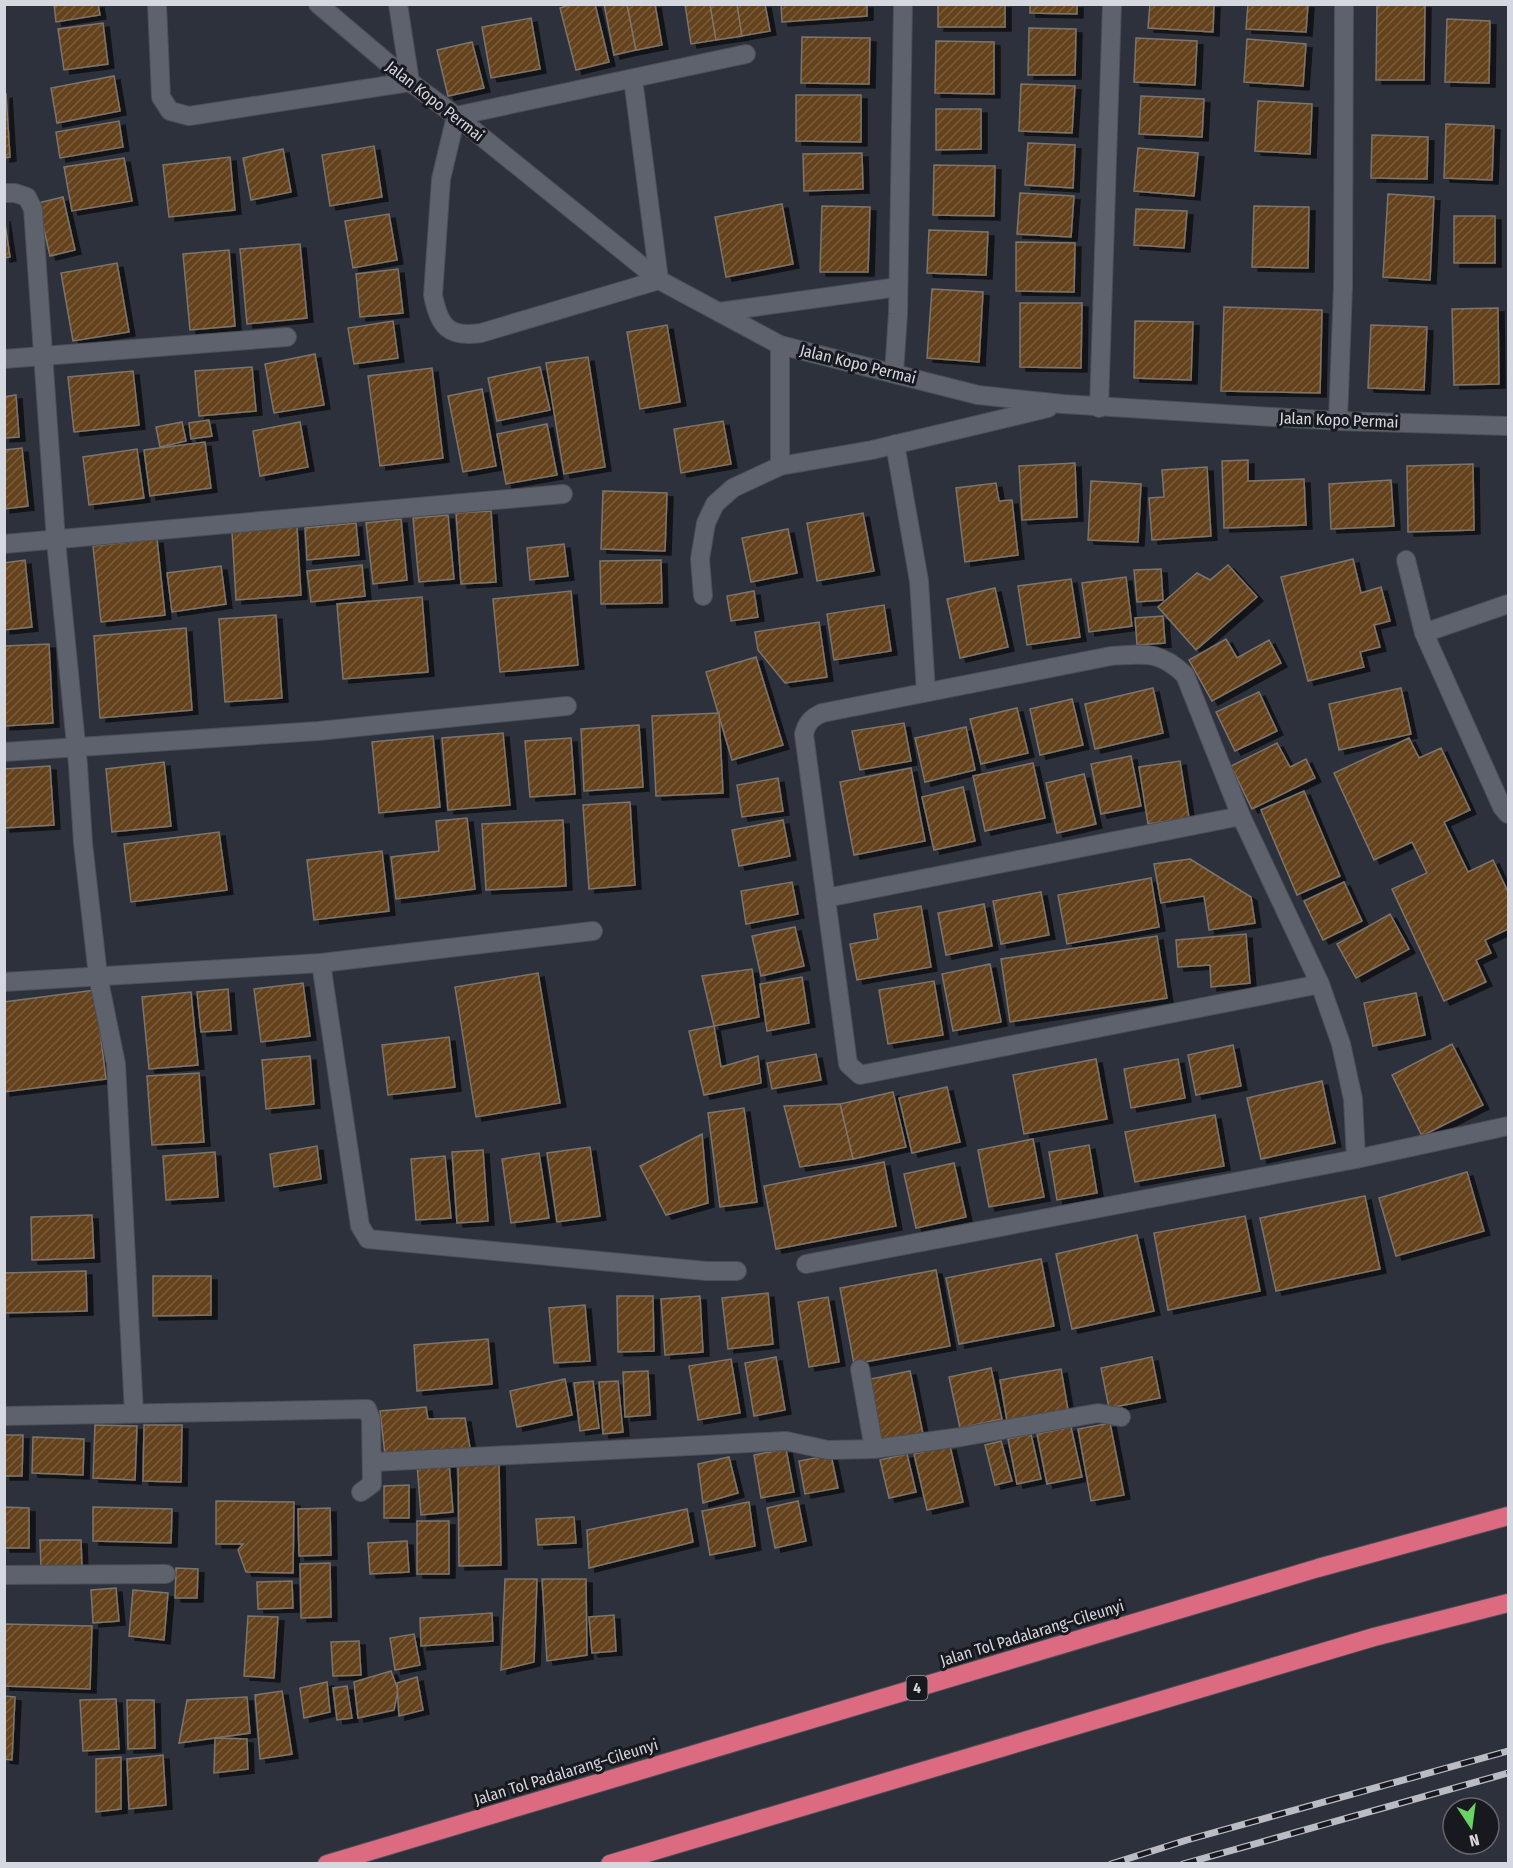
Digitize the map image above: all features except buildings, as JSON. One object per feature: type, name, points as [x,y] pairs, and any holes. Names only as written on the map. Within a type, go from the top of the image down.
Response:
[{"type":"highway","name":"Jalan Tol Padalarang–Cileunyi","points":[[327,1863],[1307,1571],[1509,1516]]},
{"type":"highway","points":[[610,1863],[1363,1641],[1509,1603]]},
{"type":"street","points":[[157,4],[161,98],[164,106],[178,115],[189,116],[410,82],[398,4]]},
{"type":"street","name":"Jalan Kopo Permai","points":[[318,4],[410,82],[456,116],[659,280],[780,345],[978,394],[1063,404],[1338,421],[1509,426]]},
{"type":"street","points":[[894,373],[898,287],[903,4]]},
{"type":"street","points":[[1099,408],[1112,4]]},
{"type":"street","points":[[1338,421],[1343,286],[1344,4]]},
{"type":"street","points":[[633,79],[659,280],[481,333],[467,335],[452,332],[436,313],[433,295],[441,179],[456,116],[746,54]]},
{"type":"street","points":[[4,193],[15,193],[27,197],[33,209],[56,541],[83,843],[98,976],[116,1064],[134,1413]]},
{"type":"street","points":[[719,312],[898,287]]},
{"type":"street","points":[[4,359],[42,358],[286,336]]},
{"type":"street","points":[[780,345],[780,466]]},
{"type":"street","points":[[703,596],[700,559],[706,523],[716,504],[733,488],[780,466],[895,444],[1063,404]]},
{"type":"street","points":[[895,444],[919,581],[926,692]]},
{"type":"street","points":[[4,544],[563,494]]},
{"type":"street","points":[[1406,560],[1424,633],[1502,807],[1509,814]]},
{"type":"street","points":[[1424,633],[1509,604]]},
{"type":"street","points":[[1320,984],[860,1075],[848,1064],[804,734],[806,727],[815,716],[822,713],[1111,656],[1146,654],[1170,661],[1185,675],[1241,816],[1320,984],[1341,1044],[1353,1099],[1356,1159]]},
{"type":"street","points":[[4,752],[318,731],[567,706]]},
{"type":"street","points":[[826,898],[1241,816]]},
{"type":"street","points":[[4,982],[321,963],[593,931]]},
{"type":"street","points":[[321,963],[360,1226],[368,1239],[694,1270],[737,1271]]},
{"type":"street","points":[[806,1264],[1356,1159],[1509,1126]]},
{"type":"street","points":[[860,1369],[874,1449]]},
{"type":"street","points":[[4,1416],[367,1409],[370,1415],[374,1462],[371,1488],[361,1492]]},
{"type":"street","points":[[374,1462],[774,1441],[786,1441],[828,1450],[874,1449],[961,1437],[1098,1413],[1121,1417]]},
{"type":"street","points":[[4,1575],[166,1574]]},
{"type":"railway","points":[[1111,1864],[1187,1840],[1508,1751]]},
{"type":"railway","points":[[1183,1864],[1508,1773]]}]
